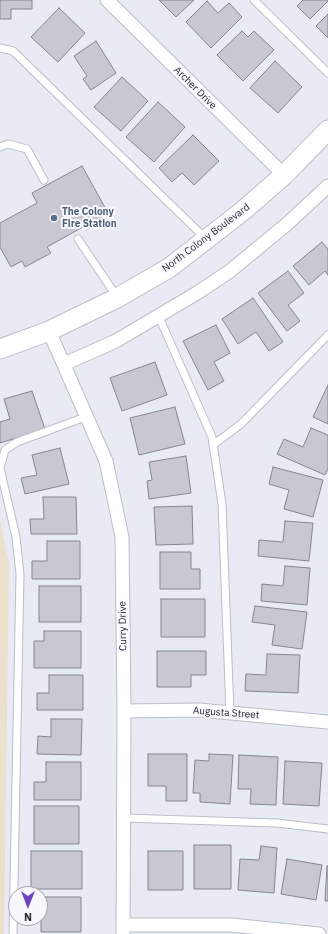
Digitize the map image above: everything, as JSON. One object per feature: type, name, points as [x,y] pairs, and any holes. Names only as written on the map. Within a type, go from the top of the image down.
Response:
[{"type":"main road","name":"North Colony Boulevard","points":[[0,349],[49,331],[117,298],[169,268],[206,240],[284,175],[328,130]]},
{"type":"street","name":"Archer Drive","points":[[107,0],[284,175]]},
{"type":"street","points":[[64,364],[116,341],[159,317],[230,271],[288,224],[328,186]]},
{"type":"street","name":"Curry Drive","points":[[49,331],[88,416],[106,461],[122,537],[124,711],[123,929]]},
{"type":"street","name":"Augusta Street","points":[[124,711],[199,710],[328,721]]},
{"type":"street","points":[[123,929],[231,925],[319,934]]},
{"type":"lane","points":[[254,0],[328,73]]},
{"type":"lane","points":[[0,48],[13,50],[206,240]]},
{"type":"lane","points":[[0,147],[8,144],[27,149],[44,180]]},
{"type":"lane","points":[[78,239],[117,298]]},
{"type":"lane","points":[[159,317],[212,437],[222,504],[230,713]]},
{"type":"lane","points":[[213,444],[241,424],[328,335]]},
{"type":"lane","points":[[13,934],[20,574],[16,537],[0,468],[5,450],[17,442],[88,416]]},
{"type":"lane","points":[[124,818],[277,823],[328,829]]},
{"type":"shaded area","points":[[0,520],[9,563],[4,934],[0,934]]},
{"type":"building","points":[[0,0],[32,0],[32,9],[11,9],[11,19],[0,19]]},
{"type":"building","points":[[159,0],[194,0],[176,17]]},
{"type":"building","points":[[303,0],[328,1],[310,19],[297,6]]},
{"type":"building","points":[[207,1],[218,13],[229,3],[242,17],[211,48],[186,22]]},
{"type":"building","points":[[59,8],[85,33],[58,62],[31,37]]},
{"type":"building","points":[[328,14],[328,38],[316,26]]},
{"type":"building","points":[[242,31],[248,37],[254,31],[274,50],[243,81],[217,55]]},
{"type":"building","points":[[96,41],[116,73],[91,90],[83,79],[87,76],[74,56]]},
{"type":"building","points":[[275,61],[302,87],[278,113],[250,88]]},
{"type":"building","points":[[122,77],[148,101],[121,131],[94,107]]},
{"type":"building","points":[[158,102],[185,127],[154,162],[126,137]]},
{"type":"building","points":[[193,135],[219,161],[194,185],[182,173],[172,182],[159,168]]},
{"type":"building","name":"The Colony Fire Station","points":[[82,166],[108,213],[47,247],[51,253],[25,267],[22,261],[11,267],[0,247],[0,223],[37,203],[32,193]]},
{"type":"building","points":[[322,242],[328,249],[328,275],[325,271],[309,285],[293,266]]},
{"type":"building","points":[[288,271],[304,293],[288,305],[300,321],[287,331],[258,293]]},
{"type":"building","points":[[253,298],[283,342],[269,351],[256,332],[238,344],[222,319]]},
{"type":"building","points":[[216,325],[230,353],[214,362],[224,381],[208,390],[183,341]]},
{"type":"building","points":[[155,362],[167,395],[122,411],[110,378]]},
{"type":"building","points":[[328,385],[328,424],[313,417]]},
{"type":"building","points":[[32,391],[45,429],[0,443],[0,422],[10,419],[4,399]]},
{"type":"building","points":[[175,407],[185,444],[139,455],[130,418]]},
{"type":"building","points":[[311,428],[328,435],[328,469],[325,475],[277,454],[284,439],[303,447]]},
{"type":"building","points":[[60,448],[69,484],[25,494],[21,478],[37,475],[32,455]]},
{"type":"building","points":[[186,456],[191,493],[149,499],[147,481],[152,480],[149,462]]},
{"type":"building","points":[[273,467],[323,480],[313,517],[284,509],[289,490],[269,484]]},
{"type":"building","points":[[43,497],[76,497],[77,534],[31,534],[30,519],[44,519]]},
{"type":"building","points":[[192,506],[193,544],[156,545],[154,507]]},
{"type":"building","points":[[285,521],[313,523],[309,561],[258,556],[259,540],[283,542]]},
{"type":"building","points":[[47,541],[80,541],[80,579],[32,579],[32,561],[47,561]]},
{"type":"building","points":[[160,552],[191,552],[191,569],[200,569],[200,589],[160,589]]},
{"type":"building","points":[[285,566],[310,568],[307,605],[261,601],[262,584],[283,586]]},
{"type":"building","points":[[39,586],[81,586],[81,622],[39,622]]},
{"type":"building","points":[[161,599],[205,599],[205,637],[161,637]]},
{"type":"building","points":[[255,606],[307,612],[302,649],[272,645],[275,625],[252,622]]},
{"type":"building","points":[[44,631],[81,631],[81,668],[34,668],[34,641],[44,641]]},
{"type":"building","points":[[157,651],[206,651],[206,675],[191,675],[191,687],[157,687]]},
{"type":"building","points":[[267,654],[300,655],[298,693],[245,691],[246,674],[266,675]]},
{"type":"building","points":[[49,675],[83,675],[83,710],[37,710],[37,693],[49,693]]},
{"type":"building","points":[[51,719],[82,719],[81,755],[37,754],[38,736],[51,737]]},
{"type":"building","points":[[148,754],[187,754],[187,801],[166,801],[166,786],[148,786]]},
{"type":"building","points":[[209,754],[233,755],[230,804],[200,802],[200,793],[193,793],[195,760],[209,761]]},
{"type":"building","points":[[239,755],[278,757],[276,805],[250,804],[251,789],[238,789]]},
{"type":"building","points":[[285,761],[322,763],[319,806],[283,804]]},
{"type":"building","points":[[46,762],[81,762],[81,800],[34,800],[34,782],[46,782]]},
{"type":"building","points":[[34,806],[79,806],[79,844],[34,844]]},
{"type":"building","points":[[194,845],[231,845],[231,889],[194,889]]},
{"type":"building","points":[[261,846],[277,848],[274,893],[238,890],[240,859],[259,860]]},
{"type":"building","points":[[31,851],[82,851],[82,889],[48,889],[48,886],[31,886]]},
{"type":"building","points":[[148,851],[183,851],[183,890],[148,890]]},
{"type":"building","points":[[287,859],[322,865],[316,900],[281,894]]},
{"type":"building","points":[[327,866],[328,901],[325,901]]},
{"type":"building","points":[[48,897],[81,897],[81,932],[41,932],[41,926],[48,926]]},
{"type":"place","name":"The Colony Fire Station","points":[[54,218]]}]
